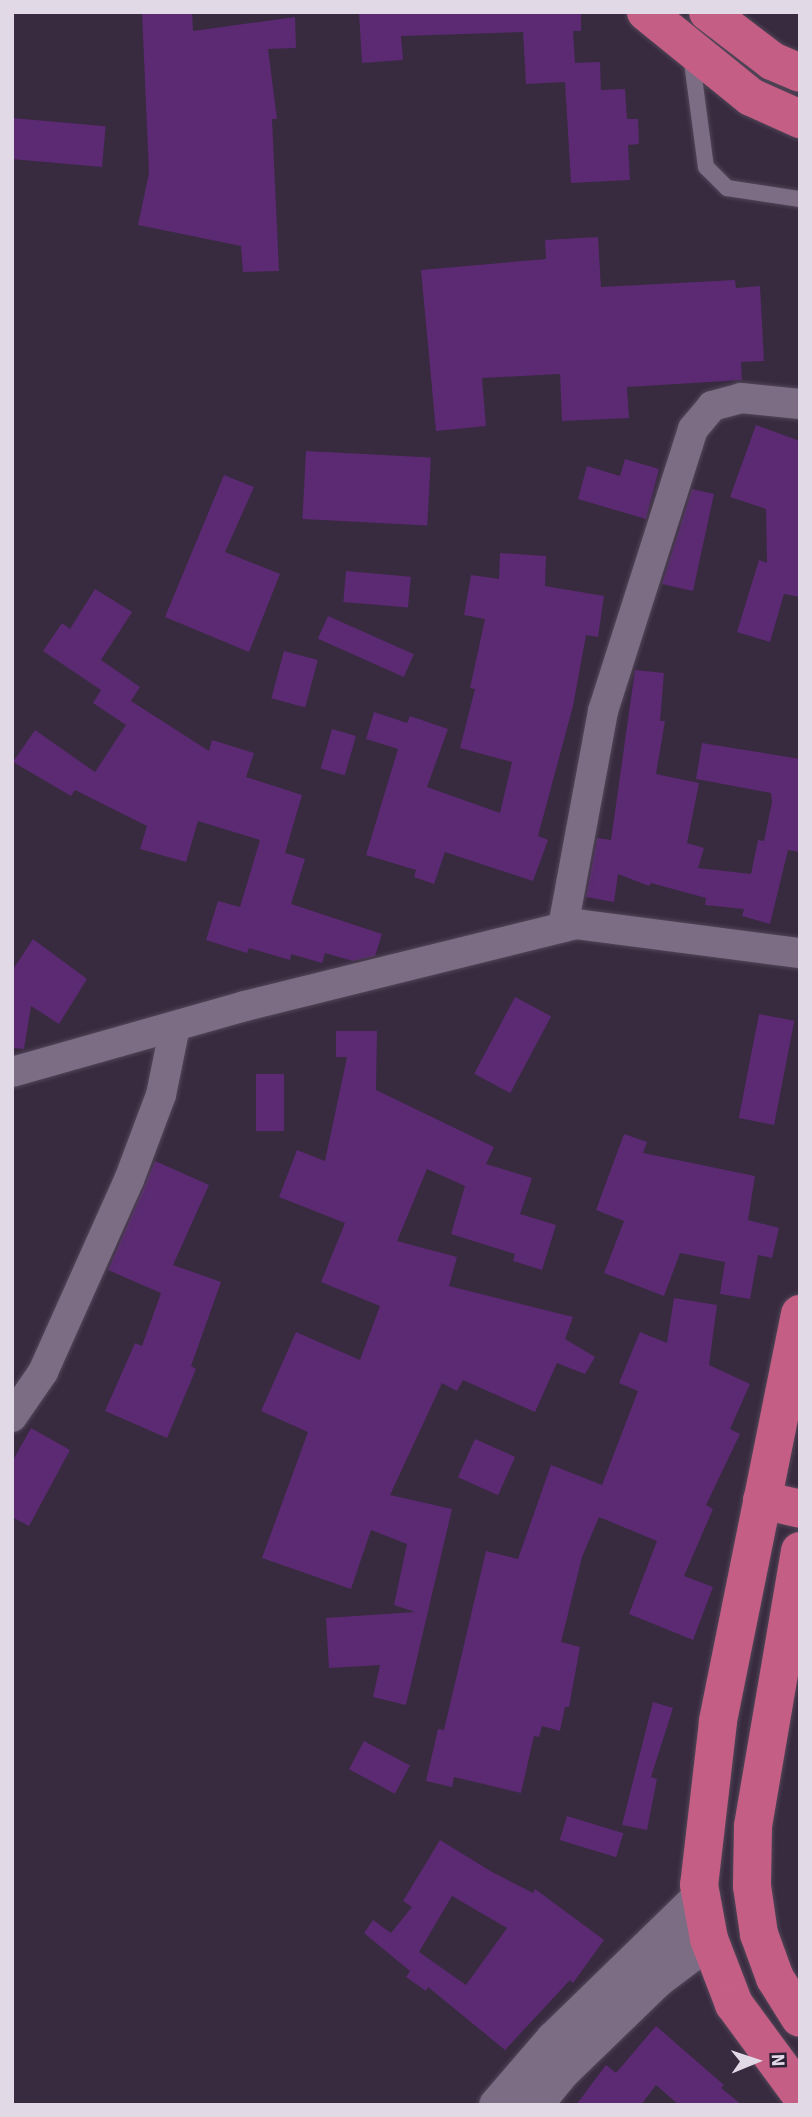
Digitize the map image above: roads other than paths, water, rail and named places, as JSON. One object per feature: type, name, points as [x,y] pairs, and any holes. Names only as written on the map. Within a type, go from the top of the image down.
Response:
[{"type":"highway","points":[[646,12],[691,52],[751,97],[800,119]]},
{"type":"highway","points":[[708,12],[772,61],[800,73]]},
{"type":"highway","points":[[800,1314],[718,1722],[706,1797],[701,1896],[709,1939],[734,2004],[800,2094]]},
{"type":"highway","points":[[762,1500],[800,1509]]},
{"type":"highway","points":[[799,2014],[759,1934],[752,1886],[752,1826],[800,1551]]},
{"type":"street","points":[[563,927],[603,711],[693,429],[712,405],[741,397],[800,404]]},
{"type":"street","points":[[12,1072],[176,1026],[563,927],[611,926],[800,953]]},
{"type":"street","points":[[12,1417],[43,1372],[129,1180],[161,1095],[176,1026]]},
{"type":"street","points":[[497,2105],[554,2039],[701,1896]]},
{"type":"street","points":[[533,2105],[561,2071],[656,1979],[709,1939]]},
{"type":"lane","points":[[691,52],[706,167],[727,188],[800,199]]}]
